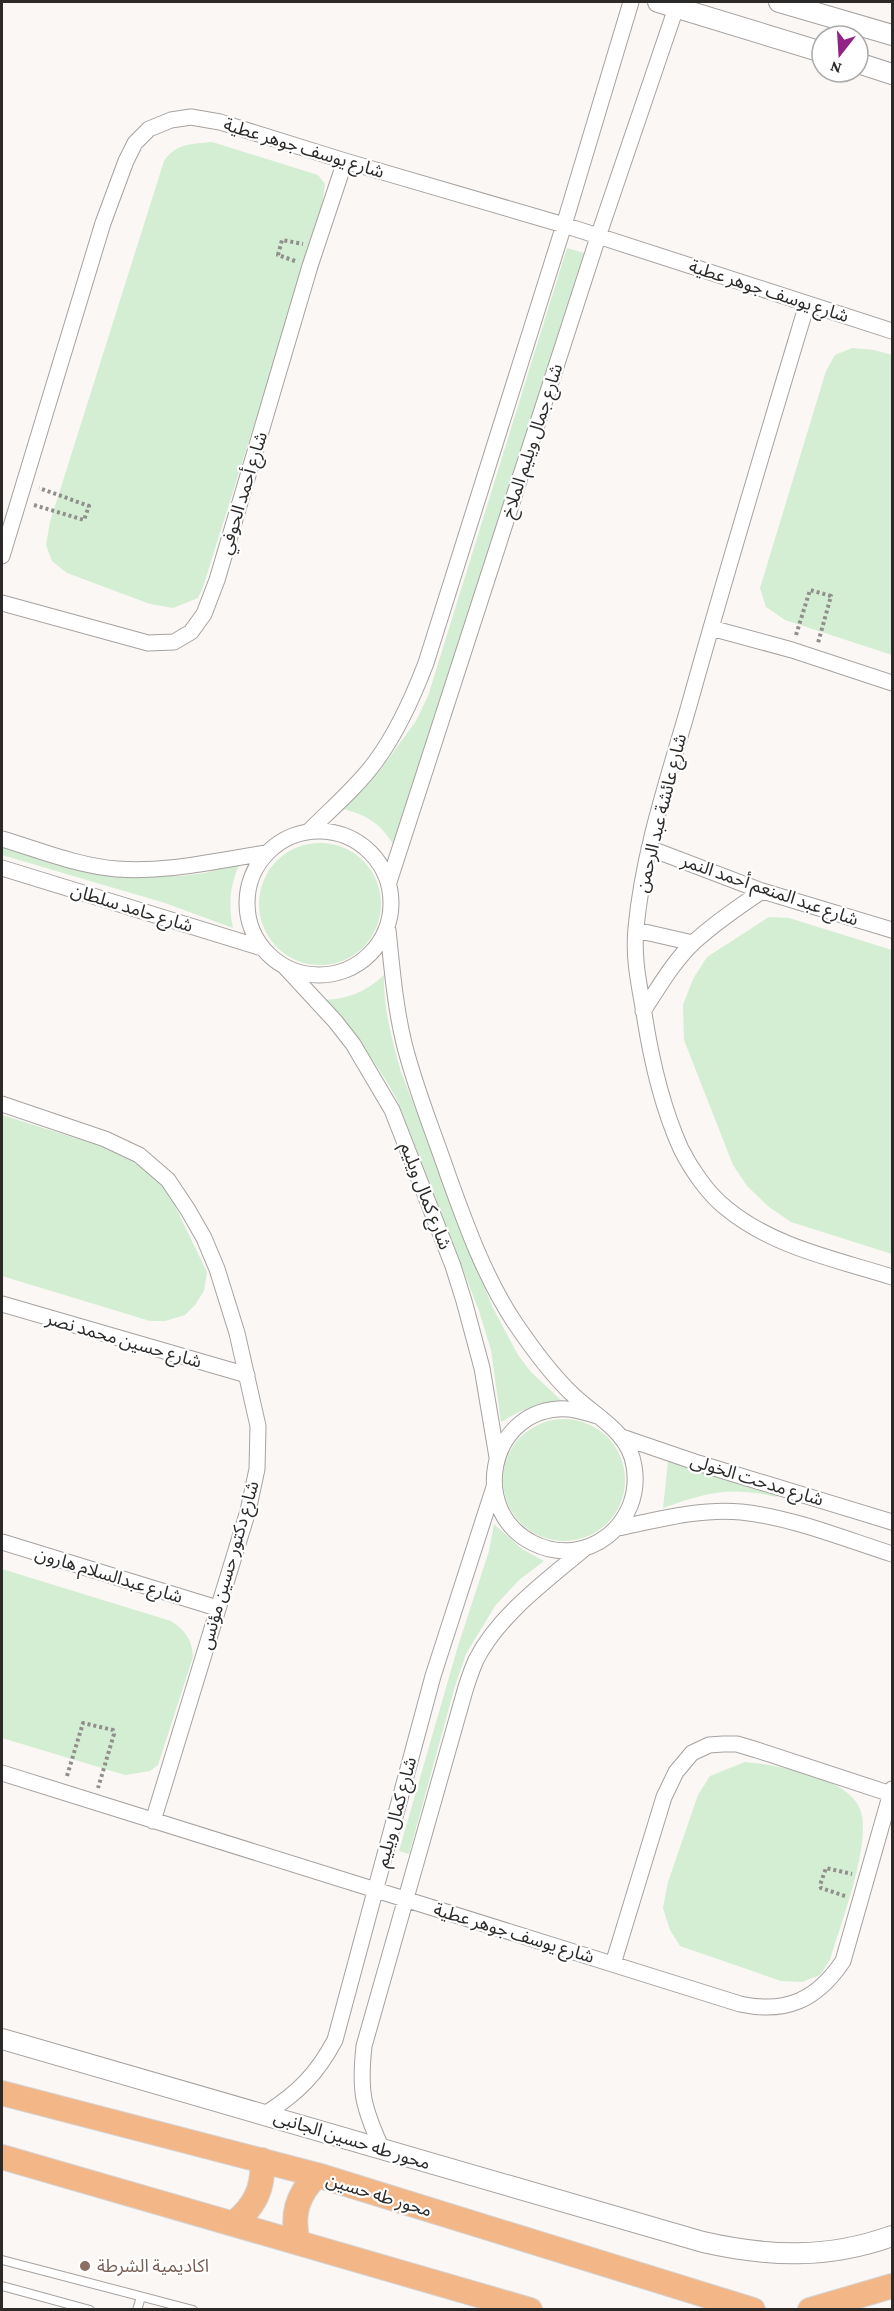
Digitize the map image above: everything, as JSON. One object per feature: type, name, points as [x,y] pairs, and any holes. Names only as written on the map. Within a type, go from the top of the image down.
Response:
[{"type":"main road","name":"محور طه حسين","points":[[2,2093],[317,2175],[753,2310]]},
{"type":"main road","points":[[2,2157],[530,2310]]},
{"type":"main road","points":[[234,2223],[245,2214],[260,2189],[263,2175],[262,2160]]},
{"type":"main road","points":[[298,2242],[295,2213],[306,2186],[317,2175]]},
{"type":"main road","points":[[810,2310],[892,2286]]},
{"type":"street","name":"شارع جمال ويليم الملاخ","points":[[309,831],[375,762],[398,727],[414,694],[426,663],[564,225],[631,2]]},
{"type":"street","points":[[779,2],[892,35]]},
{"type":"street","name":"شارع جمال ويليم الملاخ","points":[[389,882],[671,4]]},
{"type":"street","points":[[671,4],[810,48]]},
{"type":"street","points":[[870,67],[892,74]]},
{"type":"street","name":"شارع يوسف جوهر عطية","points":[[2,556],[103,223],[126,161],[135,143],[149,129],[171,120],[191,117],[220,122],[564,225],[892,331]]},
{"type":"street","name":"شارع أحمد الحوفي","points":[[2,603],[148,643],[174,642],[191,632],[204,614],[217,580],[310,266],[345,161]]},
{"type":"street","name":"شارع عائشة عبد الرحمن","points":[[807,304],[711,628],[649,848],[636,930],[637,981],[649,1049],[682,1150],[707,1188],[724,1207],[748,1224],[787,1244],[892,1277]]},
{"type":"street","points":[[711,628],[792,650],[892,683]]},
{"type":"street","points":[[309,831],[335,832],[359,842],[378,860],[389,882],[393,906],[388,930],[371,956],[345,972],[314,976],[285,967],[262,948],[252,930],[247,910],[248,889],[255,870],[267,853],[286,838],[309,831]]},
{"type":"street","name":"شارع حامد سلطان","points":[[2,839],[88,864],[116,869],[169,869],[267,853]]},
{"type":"street","name":"شارع عبد المنعم أحمد النمر","points":[[649,848],[762,891],[892,930]]},
{"type":"street","name":"شارع حامد سلطان","points":[[2,868],[262,948]]},
{"type":"street","points":[[643,1011],[668,972],[693,944],[722,918],[762,891]]},
{"type":"street","name":"شارع كمال ويليم","points":[[388,930],[395,1000],[404,1043],[443,1161],[479,1256],[496,1292],[543,1361],[570,1392],[597,1416]]},
{"type":"street","points":[[636,930],[693,944]]},
{"type":"street","name":"شارع كمال ويليم","points":[[285,967],[353,1044],[392,1110],[453,1266],[464,1301],[482,1368],[497,1457]]},
{"type":"street","name":"شارع دكتور حسين مؤنس","points":[[2,1104],[105,1139],[139,1155],[168,1180],[204,1239],[220,1280],[247,1375],[258,1426],[257,1469],[248,1511],[153,1821]]},
{"type":"street","name":"شارع حسين محمد نصر","points":[[2,1304],[247,1375]]},
{"type":"street","points":[[557,1409],[577,1410],[597,1416],[622,1437],[634,1464],[636,1486],[630,1509],[618,1528],[602,1540],[584,1549],[566,1551],[549,1549],[532,1543],[506,1520],[498,1504],[494,1487],[494,1472],[497,1457],[506,1439],[520,1424],[537,1414],[557,1409]]},
{"type":"street","name":"شارع مدحت الخولى","points":[[622,1437],[698,1463],[892,1522]]},
{"type":"street","name":"شارع كمال ويليم","points":[[265,2114],[305,2085],[322,2064],[335,2040],[433,1676],[494,1487]]},
{"type":"street","name":"شارع مدحت الخولى","points":[[618,1528],[702,1513],[740,1512],[786,1521],[892,1554]]},
{"type":"street","name":"شارع عبدالسلام هارون","points":[[2,1542],[217,1608]]},
{"type":"street","name":"شارع كمال ويليم","points":[[382,2149],[369,2121],[362,2097],[361,2072],[364,2046],[466,1687],[476,1660],[490,1639],[521,1604],[584,1549]]},
{"type":"street","points":[[613,1964],[664,1797],[676,1772],[692,1753],[709,1745],[737,1744],[892,1792]]},
{"type":"street","name":"شارع يوسف جوهر عطية","points":[[2,1773],[740,2004],[770,2007],[789,2005],[805,1999],[833,1975],[846,1951],[892,1792]]},
{"type":"street","name":"محور طه حسين الجانبى","points":[[2,2039],[703,2242],[741,2250],[785,2254],[828,2252],[871,2244],[892,2236]]},
{"type":"lane","points":[[2,2260],[193,2310]]},
{"type":"lane","points":[[2,2286],[90,2310]]},
{"type":"lane","points":[[138,2310],[141,2297]]},
{"type":"path","points":[[310,266],[278,255],[282,240],[316,249]]},
{"type":"path","points":[[19,500],[85,519],[89,506],[24,483]]},
{"type":"path","points":[[792,650],[812,590],[832,597],[814,657]]},
{"type":"path","points":[[63,1792],[83,1723],[113,1730],[114,1734],[94,1801]]},
{"type":"path","points":[[860,1902],[821,1888],[820,1885],[826,1868],[866,1877]]},
{"type":"green space","points":[[212,142],[318,175],[325,184],[321,212],[203,587],[198,598],[173,608],[150,604],[67,573],[52,561],[46,545],[50,522],[164,161],[179,148]]},
{"type":"green space","points":[[567,248],[584,253],[422,756],[397,851],[385,833],[372,821],[356,813],[335,807],[379,772],[416,721],[428,696]]},
{"type":"green space","points":[[852,348],[874,350],[892,355],[892,655],[785,620],[766,607],[760,588],[826,371],[835,355]]},
{"type":"green space","points":[[2,843],[133,876],[181,876],[205,873],[240,863],[231,895],[233,928],[165,903],[2,855]]},
{"type":"green space","points":[[320,843],[343,848],[354,853],[363,861],[371,870],[376,881],[381,904],[376,927],[371,938],[363,947],[354,955],[343,960],[320,965],[297,960],[286,955],[277,947],[269,938],[264,927],[259,904],[264,881],[269,870],[277,861],[286,853],[297,848]]},
{"type":"green space","points":[[769,917],[789,918],[892,950],[892,1254],[791,1222],[769,1207],[747,1186],[733,1165],[684,1040],[683,1005],[693,979],[707,957]]},
{"type":"green space","points":[[384,975],[391,1036],[401,1072],[492,1306],[518,1355],[531,1372],[562,1401],[530,1407],[501,1422],[491,1350],[479,1311],[397,1100],[372,1059],[321,1000],[355,994]]},
{"type":"green space","points":[[2,1115],[119,1152],[137,1162],[157,1178],[171,1198],[207,1272],[204,1291],[185,1315],[165,1321],[150,1321],[2,1276]]},
{"type":"green space","points":[[564,1419],[587,1423],[607,1437],[621,1457],[625,1480],[621,1503],[607,1523],[587,1537],[564,1541],[541,1537],[521,1523],[507,1503],[503,1480],[507,1457],[521,1437],[541,1423]]},
{"type":"green space","points":[[669,1452],[779,1491],[777,1497],[746,1492],[719,1492],[663,1508]]},
{"type":"green space","points":[[494,1524],[522,1549],[544,1561],[519,1580],[495,1606],[466,1654],[455,1686],[409,1854],[399,1851],[458,1646],[489,1551]]},
{"type":"green space","points":[[2,1569],[171,1621],[181,1628],[190,1641],[193,1657],[158,1765],[150,1771],[125,1775],[2,1738]]},
{"type":"green space","points":[[745,1762],[791,1769],[826,1780],[853,1798],[860,1809],[863,1823],[859,1862],[830,1960],[820,1975],[802,1982],[781,1981],[680,1946],[670,1930],[663,1908],[668,1882],[698,1795],[710,1776]]},
{"type":"place","name":"اكاديمية الشرطة","points":[[85,2266]]}]
